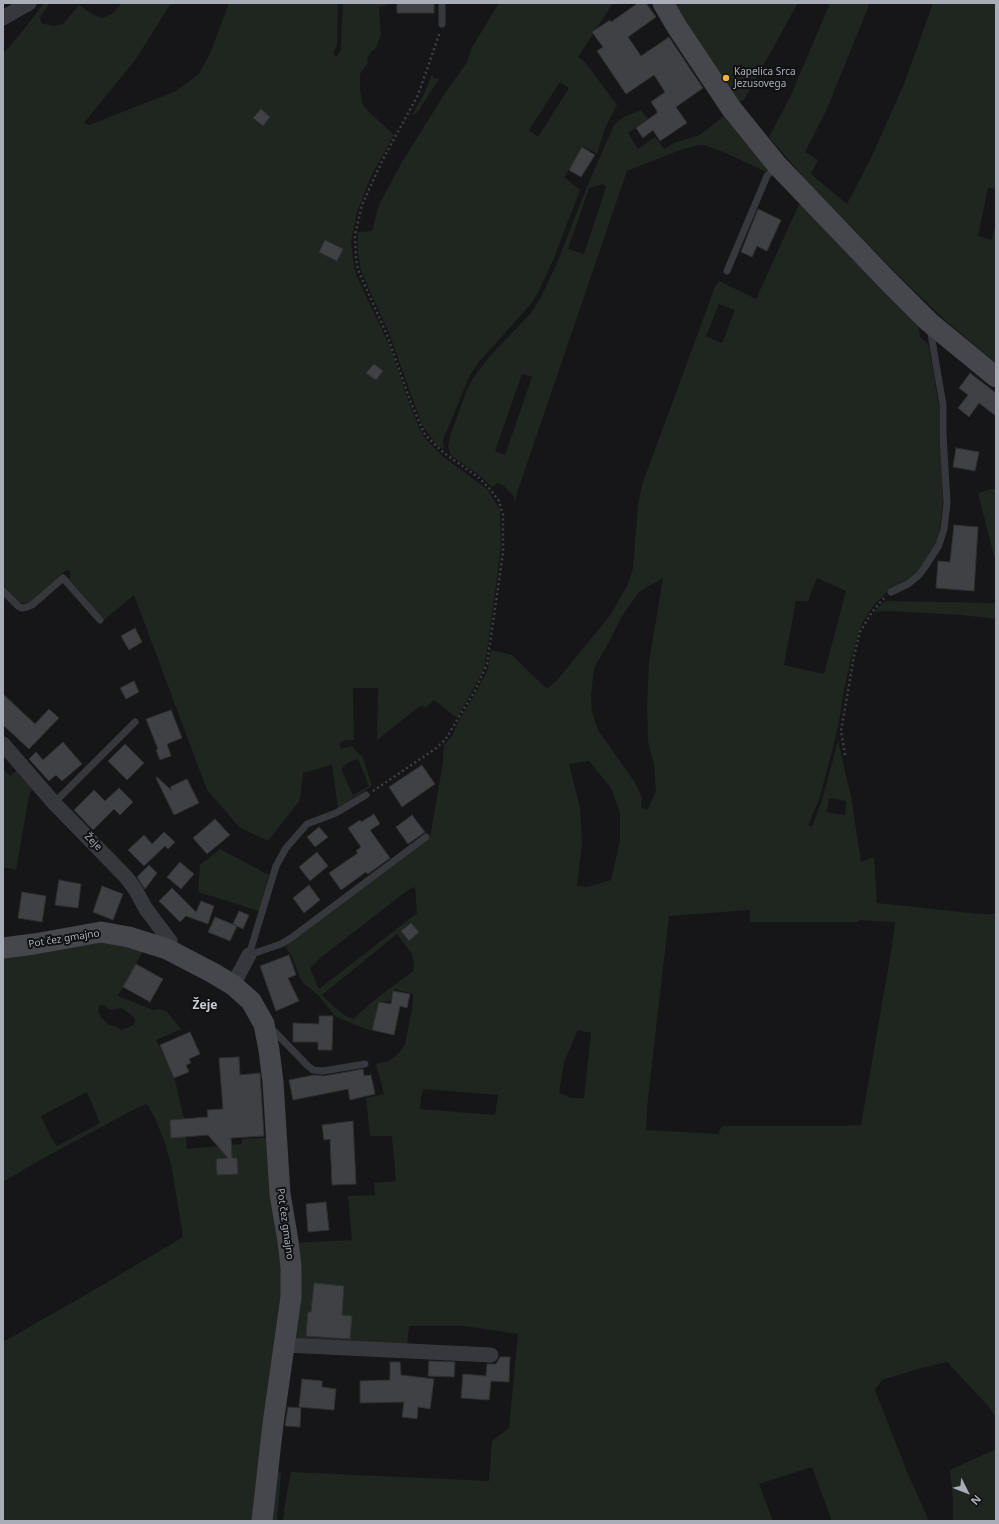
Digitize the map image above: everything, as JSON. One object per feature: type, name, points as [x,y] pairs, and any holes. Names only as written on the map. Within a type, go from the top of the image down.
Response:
[{"type":"street","points":[[3,18],[29,3]]},
{"type":"street","points":[[663,3],[677,27],[731,108],[777,165],[928,322],[996,377]]},
{"type":"street","name":"Žeje","points":[[3,744],[54,803],[126,877],[135,889],[146,909],[170,941],[167,949]]},
{"type":"street","name":"Pot čez gmajno","points":[[3,948],[101,932],[129,937],[167,949],[214,973],[233,985],[251,1001],[277,1046],[273,1082],[280,1194],[291,1267],[291,1297],[273,1424],[262,1521]]},
{"type":"street","points":[[233,985],[249,955]]},
{"type":"street","points":[[285,1345],[491,1355]]},
{"type":"lane","points":[[442,3],[442,24]]},
{"type":"lane","points":[[727,271],[767,176],[777,165]]},
{"type":"lane","points":[[891,592],[908,584],[919,575],[939,545],[944,528],[947,503],[943,405],[928,322]]},
{"type":"lane","points":[[3,591],[19,607],[27,607],[32,605],[63,578],[100,620]]},
{"type":"lane","points":[[54,803],[135,722]]},
{"type":"lane","points":[[249,955],[276,866],[286,848],[300,830],[307,824],[336,812],[366,795]]},
{"type":"lane","points":[[249,955],[281,944],[291,938],[426,837]]},
{"type":"lane","points":[[277,1046],[313,1070],[323,1071],[365,1064]]},
{"type":"path","points":[[366,795],[446,740],[476,689],[487,664],[503,553],[503,516],[499,501],[478,477],[444,453],[424,433],[410,403],[391,347],[358,270],[356,258],[355,235],[362,205],[382,161],[418,95],[442,24]]},
{"type":"path","points":[[845,755],[841,731],[854,656],[860,632],[872,612],[891,592]]},
{"type":"shaded area","points":[[44,3],[50,3],[40,17],[41,23],[53,26],[63,24],[79,5],[92,14],[102,18],[112,14],[122,3],[171,3],[136,59],[84,123],[89,125],[176,91],[199,74],[211,51],[229,3],[338,3],[337,44],[333,54],[336,57],[341,50],[343,3],[387,3],[387,5],[379,7],[381,35],[376,48],[371,52],[367,59],[368,63],[360,74],[360,90],[362,102],[365,108],[394,135],[372,174],[357,212],[351,242],[354,265],[357,277],[390,347],[410,406],[422,434],[445,458],[487,489],[500,510],[501,548],[488,644],[485,664],[481,675],[457,718],[434,700],[426,707],[420,706],[377,740],[378,688],[353,688],[354,740],[345,740],[339,744],[341,749],[352,746],[359,755],[362,755],[372,786],[338,808],[332,765],[303,773],[300,800],[268,841],[239,827],[207,790],[134,595],[104,620],[70,580],[70,571],[66,570],[30,603],[19,603],[3,586],[3,54]],"holes":[[[358,759],[369,786],[353,795],[341,769],[349,762]]]},
{"type":"shaded area","points":[[499,3],[613,3],[578,57],[585,62],[617,105],[605,128],[597,154],[583,146],[564,177],[580,190],[554,258],[538,293],[530,305],[479,362],[470,375],[443,440],[444,450],[436,444],[422,425],[389,333],[361,271],[358,254],[358,232],[372,231],[379,205],[402,162],[447,90],[466,64],[472,47]],"holes":[[[560,82],[569,88],[538,137],[529,130]]]},
{"type":"shaded area","points":[[672,3],[798,3],[744,100],[739,102]]},
{"type":"shaded area","points":[[830,3],[870,3],[826,111],[805,152],[818,160],[811,174],[847,204],[871,158],[904,84],[933,3],[996,3],[996,189],[988,188],[978,236],[992,240],[996,222],[996,363],[947,322],[897,274],[810,185],[769,137],[791,95]]},
{"type":"shaded area","points":[[432,75],[435,79],[439,79],[417,113],[412,115],[424,94]]},
{"type":"shaded area","points":[[641,110],[648,119],[628,133],[638,149],[655,137],[664,149],[676,142],[700,135],[725,115],[740,136],[767,165],[766,172],[726,153],[704,145],[683,149],[627,171],[514,503],[514,496],[504,486],[498,483],[492,487],[480,476],[451,455],[448,446],[450,436],[468,387],[474,377],[489,357],[531,313],[541,297],[558,261],[588,184],[614,125],[622,118]],"holes":[[[603,184],[606,187],[584,254],[568,249],[589,188]],[[522,374],[532,377],[505,455],[495,451]]]},
{"type":"shaded area","points":[[801,200],[914,318],[919,328],[920,337],[928,344],[939,408],[939,432],[942,464],[943,501],[940,527],[936,544],[919,571],[906,581],[887,592],[873,606],[861,625],[851,659],[832,751],[819,800],[808,825],[812,827],[822,800],[838,741],[851,796],[861,862],[874,857],[877,903],[980,914],[996,914],[996,1418],[989,1407],[947,1362],[882,1380],[875,1390],[906,1469],[929,1521],[832,1521],[812,1467],[759,1484],[773,1521],[283,1521],[291,1472],[489,1481],[492,1441],[509,1428],[518,1334],[464,1326],[409,1326],[407,1347],[293,1339],[294,1243],[352,1240],[348,1196],[375,1195],[374,1183],[396,1181],[392,1136],[370,1136],[366,1098],[384,1094],[376,1064],[393,1058],[399,1053],[405,1044],[412,1009],[413,994],[394,989],[390,1002],[380,1001],[371,1031],[336,1017],[318,995],[302,982],[291,955],[285,946],[430,838],[443,762],[444,745],[452,736],[458,722],[488,669],[491,650],[512,655],[547,689],[559,678],[611,614],[628,584],[633,568],[638,504],[642,485],[715,287],[719,281],[756,299]],"holes":[[[719,304],[735,310],[722,343],[706,336]],[[663,578],[649,662],[647,704],[648,741],[654,765],[656,792],[647,810],[641,807],[642,798],[636,784],[598,730],[592,712],[591,696],[594,668],[622,616],[639,592]],[[817,578],[846,591],[824,674],[784,665],[796,601],[808,601]],[[589,761],[611,788],[620,813],[620,841],[611,880],[587,887],[577,886],[582,842],[580,808],[569,764]],[[829,798],[846,801],[845,815],[827,812]],[[415,887],[417,913],[319,989],[310,968],[319,959],[408,890]],[[750,910],[750,922],[858,922],[860,920],[895,922],[861,1125],[722,1126],[718,1134],[646,1130],[647,1107],[669,916]],[[411,923],[419,932],[409,941],[401,931]],[[397,934],[412,954],[414,965],[413,971],[373,1001],[353,1019],[346,1016],[322,995]],[[578,1030],[591,1033],[584,1098],[572,1098],[559,1093],[564,1062]],[[424,1089],[498,1095],[495,1115],[420,1109],[421,1096]]]},
{"type":"shaded area","points":[[996,488],[996,564],[978,493]]},
{"type":"shaded area","points":[[885,601],[996,603],[996,619],[962,615],[887,611],[874,612]]},
{"type":"shaded area","points":[[19,768],[22,770],[20,776],[32,788],[29,796],[16,870],[3,867],[3,769],[10,776]]},
{"type":"shaded area","points":[[220,849],[269,875],[259,911],[198,892],[200,865]]},
{"type":"shaded area","points":[[103,939],[140,946],[142,953],[118,996],[153,1010],[160,1009],[167,1012],[181,1029],[156,1040],[171,1068],[175,1080],[184,1119],[187,1149],[242,1144],[242,1139],[273,1137],[288,1268],[258,1521],[3,1521],[3,1342],[183,1237],[172,1169],[165,1143],[155,1118],[147,1104],[40,1160],[3,1182],[3,953]],"holes":[[[100,1005],[104,1005],[110,1010],[122,1008],[134,1017],[134,1025],[121,1030],[117,1027],[109,1025],[100,1016],[98,1011]],[[87,1092],[100,1123],[57,1146],[41,1116]]]},
{"type":"shaded area","points":[[996,1449],[996,1521],[953,1521],[953,1498],[950,1470]]},
{"type":"shaded area","points":[[273,1472],[281,1472],[277,1521],[268,1521]]},
{"type":"building","points":[[397,3],[434,3],[434,13],[397,13]]},
{"type":"building","points":[[638,3],[646,3],[656,17],[628,37],[641,56],[669,37],[703,88],[676,107],[687,123],[660,141],[653,130],[643,138],[636,128],[657,113],[651,102],[665,92],[654,75],[626,94],[597,51],[603,47],[592,32],[610,20],[611,22]]},
{"type":"building","points":[[261,109],[270,117],[263,126],[253,118]]},
{"type":"building","points":[[582,147],[595,155],[581,177],[569,170]]},
{"type":"building","points":[[758,209],[781,220],[767,251],[757,246],[752,257],[741,252]]},
{"type":"building","points":[[325,240],[343,249],[337,261],[319,252]]},
{"type":"building","points":[[374,364],[383,371],[376,380],[366,373]]},
{"type":"building","points":[[970,373],[996,393],[996,416],[979,403],[969,417],[958,408],[968,395],[959,388]]},
{"type":"building","points":[[956,448],[979,452],[975,471],[953,467]]},
{"type":"building","points":[[954,525],[978,527],[974,591],[936,588],[938,561],[950,562]]},
{"type":"building","points":[[135,628],[142,642],[129,650],[121,636]]},
{"type":"building","points":[[134,681],[139,692],[126,699],[120,688]]},
{"type":"building","points":[[3,694],[35,724],[49,709],[59,718],[29,749],[3,725]]},
{"type":"building","points":[[171,710],[182,738],[167,744],[171,756],[160,760],[156,750],[158,749],[146,719]]},
{"type":"building","points":[[63,742],[82,764],[62,781],[56,775],[49,781],[29,759],[36,752],[43,760]]},
{"type":"building","points":[[125,744],[144,763],[127,780],[108,761]]},
{"type":"building","points":[[422,765],[435,784],[402,807],[389,787]]},
{"type":"building","points":[[157,777],[172,791],[170,787],[187,779],[199,803],[174,815],[156,778]]},
{"type":"building","points":[[119,788],[133,802],[120,815],[114,809],[93,830],[74,810],[94,790],[105,801]]},
{"type":"building","points":[[374,814],[380,824],[370,830],[390,858],[368,874],[366,872],[341,890],[329,873],[358,853],[356,851],[361,847],[348,828],[360,820],[361,822]]},
{"type":"building","points":[[412,815],[425,832],[408,844],[396,827]]},
{"type":"building","points":[[215,819],[230,835],[207,854],[193,838]]},
{"type":"building","points":[[319,827],[328,837],[315,847],[307,837]]},
{"type":"building","points":[[164,832],[175,842],[168,849],[165,846],[144,866],[128,850],[144,835],[152,844]]},
{"type":"building","points":[[317,852],[328,866],[310,881],[299,867]]},
{"type":"building","points":[[180,862],[194,874],[181,889],[167,877]]},
{"type":"building","points":[[149,865],[157,873],[145,889],[137,877]]},
{"type":"building","points":[[59,880],[81,884],[78,908],[55,905]]},
{"type":"building","points":[[309,885],[320,900],[304,913],[293,898]]},
{"type":"building","points":[[102,886],[123,894],[113,920],[93,912]]},
{"type":"building","points":[[172,888],[196,912],[201,901],[214,906],[208,924],[186,916],[180,922],[159,901]]},
{"type":"building","points":[[22,892],[46,896],[42,922],[18,918]]},
{"type":"building","points":[[239,911],[249,915],[243,929],[233,924]]},
{"type":"building","points":[[215,917],[237,926],[230,941],[208,932]]},
{"type":"building","points":[[411,923],[419,932],[409,941],[401,931]]},
{"type":"building","points":[[289,955],[296,975],[288,978],[299,1001],[276,1011],[260,966]]},
{"type":"building","points":[[136,964],[163,979],[150,1002],[123,987]]},
{"type":"building","points":[[393,991],[410,994],[407,1008],[400,1006],[394,1035],[372,1030],[379,1002],[391,1004]]},
{"type":"building","points":[[319,1016],[333,1016],[332,1050],[318,1050],[318,1042],[293,1042],[293,1023],[319,1024]]},
{"type":"building","points":[[190,1032],[200,1054],[189,1059],[191,1063],[186,1065],[189,1072],[174,1078],[160,1045]]},
{"type":"building","points":[[239,1057],[240,1075],[260,1073],[264,1136],[231,1138],[232,1158],[237,1158],[238,1174],[217,1175],[216,1159],[228,1158],[208,1135],[171,1138],[170,1120],[208,1117],[207,1110],[223,1109],[219,1058]]},
{"type":"building","points":[[363,1069],[364,1076],[371,1075],[375,1094],[350,1100],[348,1089],[293,1100],[289,1080],[314,1075],[324,1076]]},
{"type":"building","points":[[353,1121],[356,1184],[332,1185],[330,1139],[324,1140],[322,1125]]},
{"type":"building","points":[[326,1202],[329,1230],[308,1232],[306,1204]]},
{"type":"building","points":[[314,1283],[344,1286],[342,1315],[352,1316],[350,1339],[306,1336],[308,1312],[311,1312]]},
{"type":"building","points":[[500,1357],[510,1357],[509,1382],[491,1381],[489,1400],[461,1398],[463,1374],[486,1376],[487,1364],[496,1364]]},
{"type":"building","points":[[429,1361],[455,1362],[454,1377],[428,1376]]},
{"type":"building","points":[[390,1362],[400,1362],[401,1375],[434,1379],[430,1409],[418,1407],[417,1419],[402,1417],[404,1402],[360,1403],[360,1381],[390,1380]]},
{"type":"building","points":[[302,1379],[322,1381],[322,1387],[336,1389],[334,1410],[299,1407]]},
{"type":"building","points":[[288,1407],[301,1408],[300,1427],[285,1426]]},
{"type":"place","name":"Kapelica Srca Jezusovega","points":[[726,78]]},
{"type":"district","name":"Žeje","points":[[205,1006]]}]
